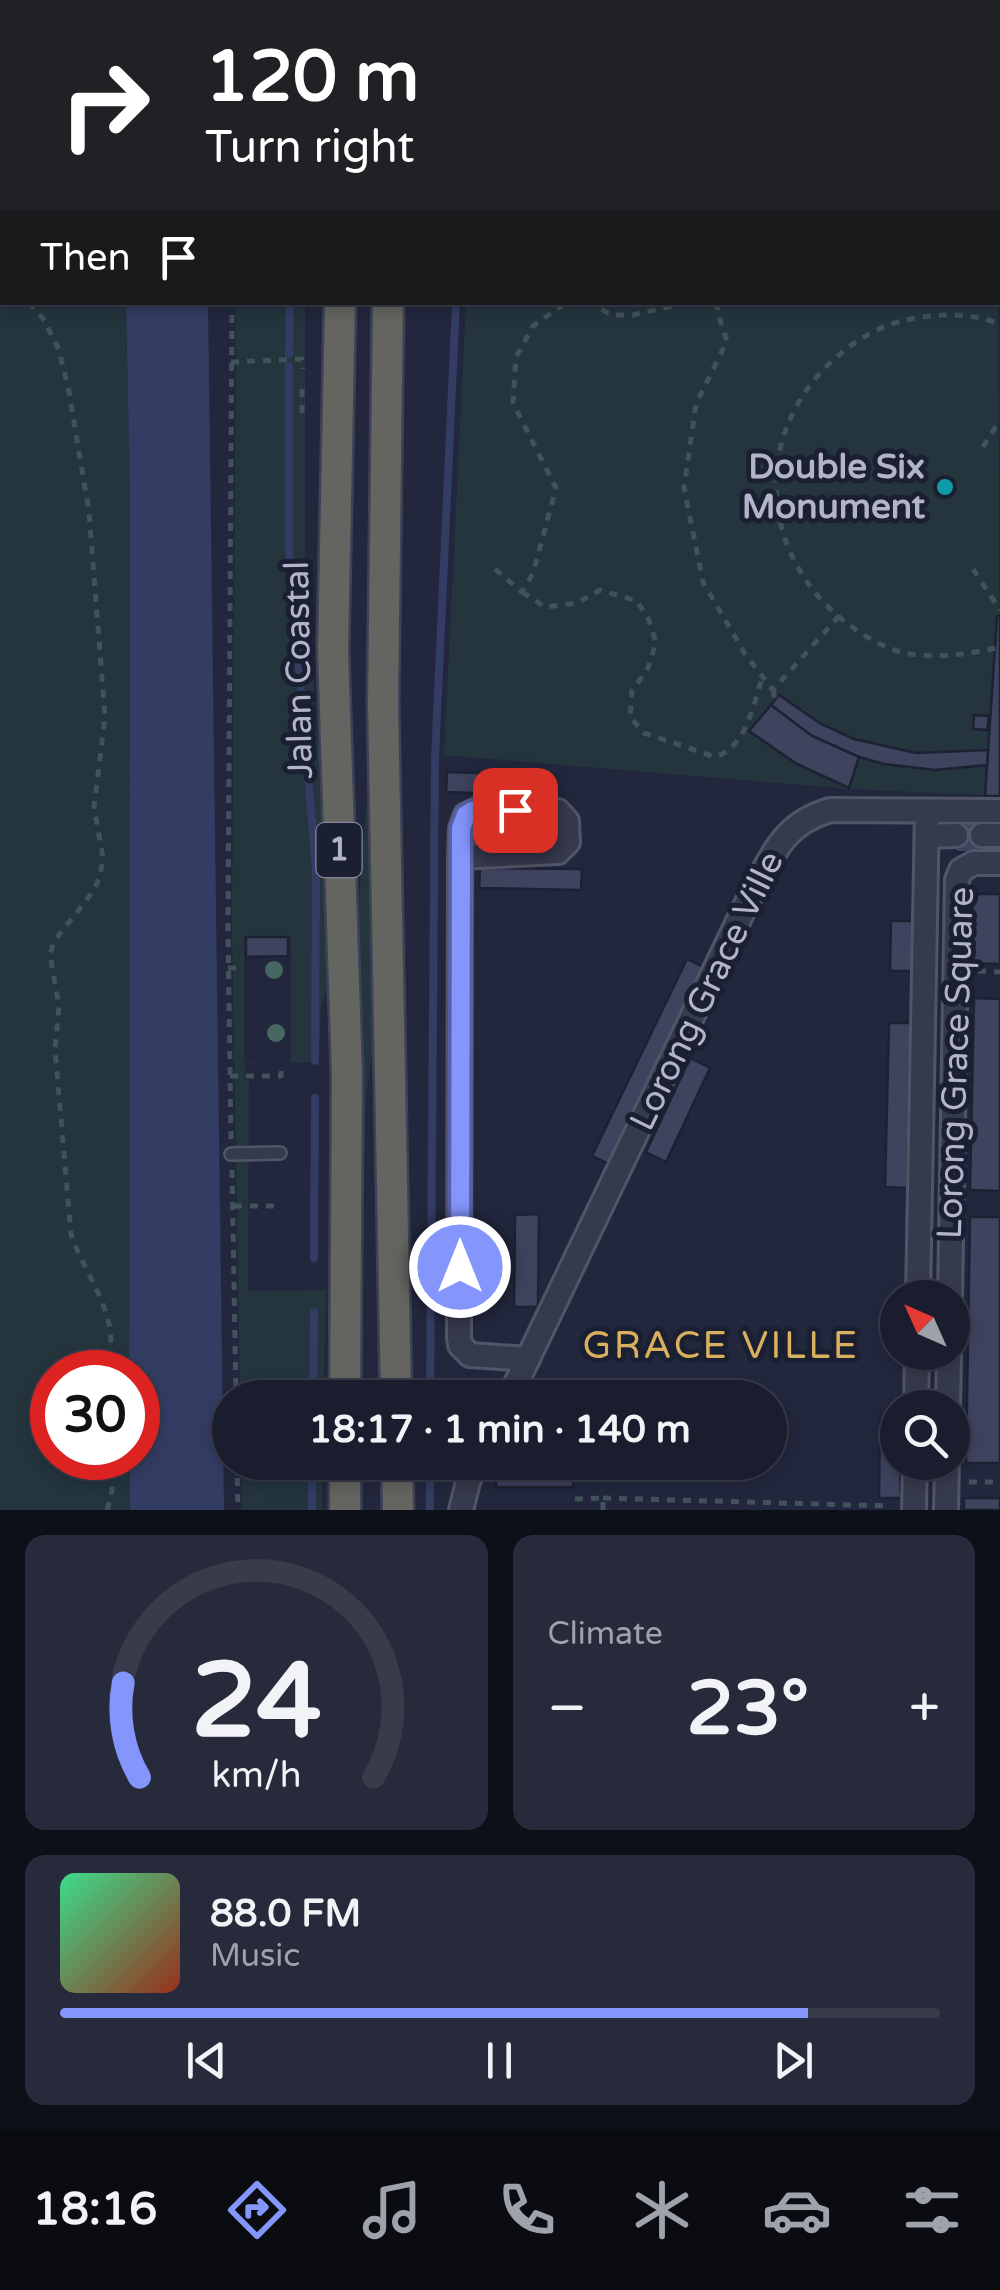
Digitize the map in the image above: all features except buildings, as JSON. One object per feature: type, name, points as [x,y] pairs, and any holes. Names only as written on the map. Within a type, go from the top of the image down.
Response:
[{"type":"highway","name":"Jalan Coastal","points":[[340,305],[333,651],[347,1075],[345,1380]]},
{"type":"highway","name":"1","points":[[388,305],[383,702],[396,1380]]},
{"type":"highway","points":[[345,1480],[345,1510]]},
{"type":"highway","points":[[397,1480],[398,1510]]},
{"type":"street","points":[[460,856],[558,852],[568,842],[567,821],[551,810],[472,811],[462,821],[460,856],[459,1338],[470,1355],[528,1359]]},
{"type":"street","name":"Lorong Grace Ville","points":[[518,1380],[781,839],[808,816],[830,810],[1000,811]]},
{"type":"street","points":[[918,1280],[927,810]]},
{"type":"street","points":[[927,836],[956,835]]},
{"type":"street","name":"Lorong Grace Square","points":[[950,1280],[957,880],[961,870],[974,863],[1000,863]]},
{"type":"street","points":[[461,1510],[471,1480]]},
{"type":"street","points":[[914,1508],[915,1480]]},
{"type":"street","points":[[946,1510],[947,1480]]},
{"type":"lane","points":[[231,1154],[280,1153]]},
{"type":"path","points":[[31,305],[44,320],[59,350],[89,512],[104,740],[94,807],[103,858],[92,893],[54,941],[50,955],[59,1006],[55,1050],[71,1234],[79,1260],[109,1318],[110,1350]]},
{"type":"path","points":[[232,305],[228,968],[236,1380]]},
{"type":"path","points":[[522,592],[533,573],[556,488],[513,403],[516,358],[534,326],[562,305]]},
{"type":"path","points":[[594,305],[611,315],[622,315],[676,305]]},
{"type":"path","points":[[718,305],[727,341],[696,404],[684,488],[703,582],[746,654],[773,690],[775,700]]},
{"type":"path","points":[[995,648],[932,656],[897,651],[860,633],[802,578],[778,514],[776,480],[782,438],[799,398],[850,345],[881,326],[916,317],[959,315],[1000,324]]},
{"type":"path","points":[[231,362],[302,359],[302,370]]},
{"type":"path","points":[[302,387],[302,413]]},
{"type":"path","points":[[983,447],[1000,420]]},
{"type":"path","points":[[494,569],[544,607],[576,604],[600,590],[637,601],[656,642],[648,668],[632,691],[630,717],[644,733],[715,757],[724,755],[743,733],[763,676]]},
{"type":"path","points":[[974,569],[1000,610]]},
{"type":"path","points":[[773,690],[839,616]]},
{"type":"path","points":[[228,968],[244,968]]},
{"type":"path","points":[[975,970],[1000,972]]},
{"type":"path","points":[[230,1076],[281,1076],[282,1062]]},
{"type":"path","points":[[233,1206],[281,1206]]},
{"type":"path","points":[[107,1510],[114,1480]]},
{"type":"path","points":[[237,1480],[238,1510]]},
{"type":"path","points":[[969,1482],[1000,1482]]},
{"type":"path","points":[[603,1498],[603,1510]]},
{"type":"path","points":[[575,1500],[914,1508]]},
{"type":"shaded area","points":[[0,305],[126,305],[130,498],[129,1350],[30,1350],[30,1480],[130,1480],[130,1510],[0,1510]]},
{"type":"shaded area","points":[[236,305],[305,305],[305,581],[326,835],[332,979],[321,1005],[319,1062],[291,1062],[291,936],[244,936],[244,1062],[273,1063],[245,1063],[245,1080],[249,1080],[248,1291],[326,1290],[324,1380],[240,1380],[232,930]]},
{"type":"shaded area","points":[[466,305],[998,305],[1000,796],[850,789],[444,755]]},
{"type":"shaded area","points":[[374,706],[377,1019],[366,1097],[363,1256],[355,1265],[357,927]]},
{"type":"shaded area","points":[[241,1480],[322,1480],[322,1510],[242,1510]]},
{"type":"water","points":[[126,305],[208,305],[222,1380],[212,1380],[212,1480],[224,1480],[224,1510],[130,1510],[130,1480],[160,1480],[160,1350],[129,1350],[130,498]]},
{"type":"waterway","points":[[289,354],[290,305]]},
{"type":"waterway","points":[[430,1380],[435,758],[456,305]]},
{"type":"waterway","points":[[289,366],[289,552],[316,869],[315,1061]]},
{"type":"waterway","points":[[981,848],[1000,848]]},
{"type":"waterway","points":[[314,1258],[315,1098]]},
{"type":"waterway","points":[[313,1380],[314,1312]]},
{"type":"waterway","points":[[312,1480],[312,1510]]},
{"type":"waterway","points":[[430,1480],[430,1510]]},
{"type":"place","name":"Double Six Monument","points":[[945,487]]},
{"type":"district","name":"GRACE VILLE","points":[[721,1346]]},
{"type":"route","points":[[460,1267],[461,828],[472,811],[515,810]]}]
